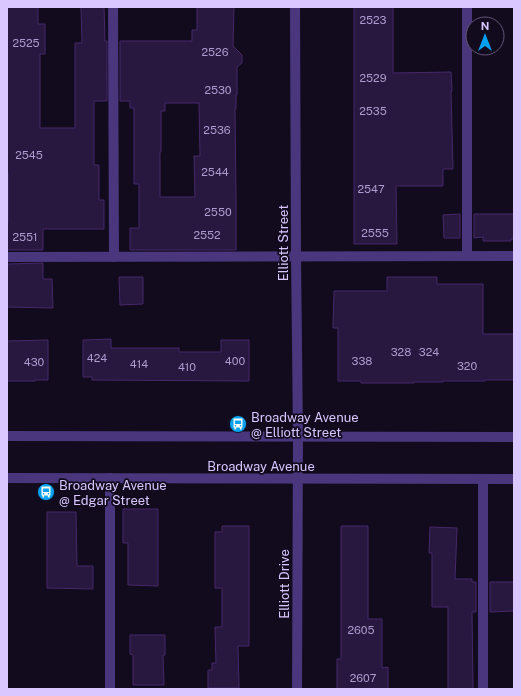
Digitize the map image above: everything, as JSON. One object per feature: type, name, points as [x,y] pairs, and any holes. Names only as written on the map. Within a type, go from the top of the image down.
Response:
[{"type":"street","points":[[113,7],[114,257]]},
{"type":"street","name":"Elliott Street","points":[[295,7],[298,479]]},
{"type":"street","points":[[466,7],[467,256]]},
{"type":"street","points":[[7,257],[514,256]]},
{"type":"street","points":[[7,436],[514,437]]},
{"type":"street","name":"Broadway Avenue","points":[[7,478],[514,480]]},
{"type":"street","points":[[110,478],[110,689]]},
{"type":"street","name":"Elliott Drive","points":[[297,689],[298,479]]},
{"type":"street","points":[[483,479],[483,689]]},
{"type":"building","points":[[7,7],[38,7],[38,24],[45,24],[45,54],[40,54],[40,128],[75,128],[75,43],[82,43],[81,7],[104,7],[105,41],[107,41],[107,101],[94,101],[94,165],[99,165],[99,200],[104,200],[104,229],[43,229],[43,250],[7,250]]},
{"type":"building","points":[[197,7],[234,7],[233,46],[242,55],[242,63],[237,67],[237,95],[235,109],[236,250],[130,250],[130,228],[139,228],[139,184],[134,184],[134,108],[130,108],[130,101],[120,101],[120,41],[192,41],[192,30],[197,30]],"holes":[[[165,103],[199,103],[200,156],[194,156],[195,197],[160,197],[161,111],[165,111]]]},
{"type":"building","points":[[354,7],[393,7],[393,73],[451,72],[453,169],[443,169],[443,186],[396,186],[397,244],[354,244]]},
{"type":"building","points":[[460,214],[460,238],[444,238],[443,215]]},
{"type":"building","points":[[474,214],[514,214],[514,239],[511,239],[511,241],[483,241],[483,237],[474,238]]},
{"type":"building","points":[[43,263],[43,279],[52,279],[53,308],[7,307],[7,264]]},
{"type":"building","points":[[119,277],[143,277],[143,304],[120,305]]},
{"type":"building","points":[[387,277],[437,277],[437,284],[483,284],[483,334],[514,334],[514,380],[414,383],[361,383],[361,381],[338,381],[338,328],[333,328],[334,291],[387,291]]},
{"type":"building","points":[[111,339],[111,348],[179,348],[179,352],[221,352],[221,340],[249,340],[249,381],[92,380],[92,377],[83,377],[83,340]]},
{"type":"building","points":[[48,340],[48,380],[7,381],[7,341]]},
{"type":"building","points":[[123,509],[158,509],[158,586],[128,585],[128,543],[123,543]]},
{"type":"building","points":[[47,512],[76,512],[77,566],[93,566],[93,589],[47,588]]},
{"type":"building","points":[[222,526],[249,526],[249,646],[238,646],[239,688],[208,688],[208,670],[212,670],[212,663],[216,663],[215,627],[222,627],[222,588],[215,588],[215,532],[222,532]]},
{"type":"building","points":[[341,526],[368,526],[368,619],[382,619],[382,668],[388,667],[388,689],[337,689],[337,659],[341,659]]},
{"type":"building","points":[[430,527],[457,528],[455,579],[472,579],[472,582],[476,582],[476,612],[472,612],[473,689],[448,689],[448,607],[432,607],[432,553],[429,553]]},
{"type":"building","points":[[490,582],[514,582],[514,611],[490,612]]},
{"type":"building","points":[[130,635],[165,635],[165,655],[163,655],[164,685],[133,685],[133,655],[130,654]]},
{"type":"place","name":"Broadway Avenue @ Elliott Street","points":[[238,424]]},
{"type":"place","name":"Broadway Avenue @ Edgar Street","points":[[46,492]]}]
